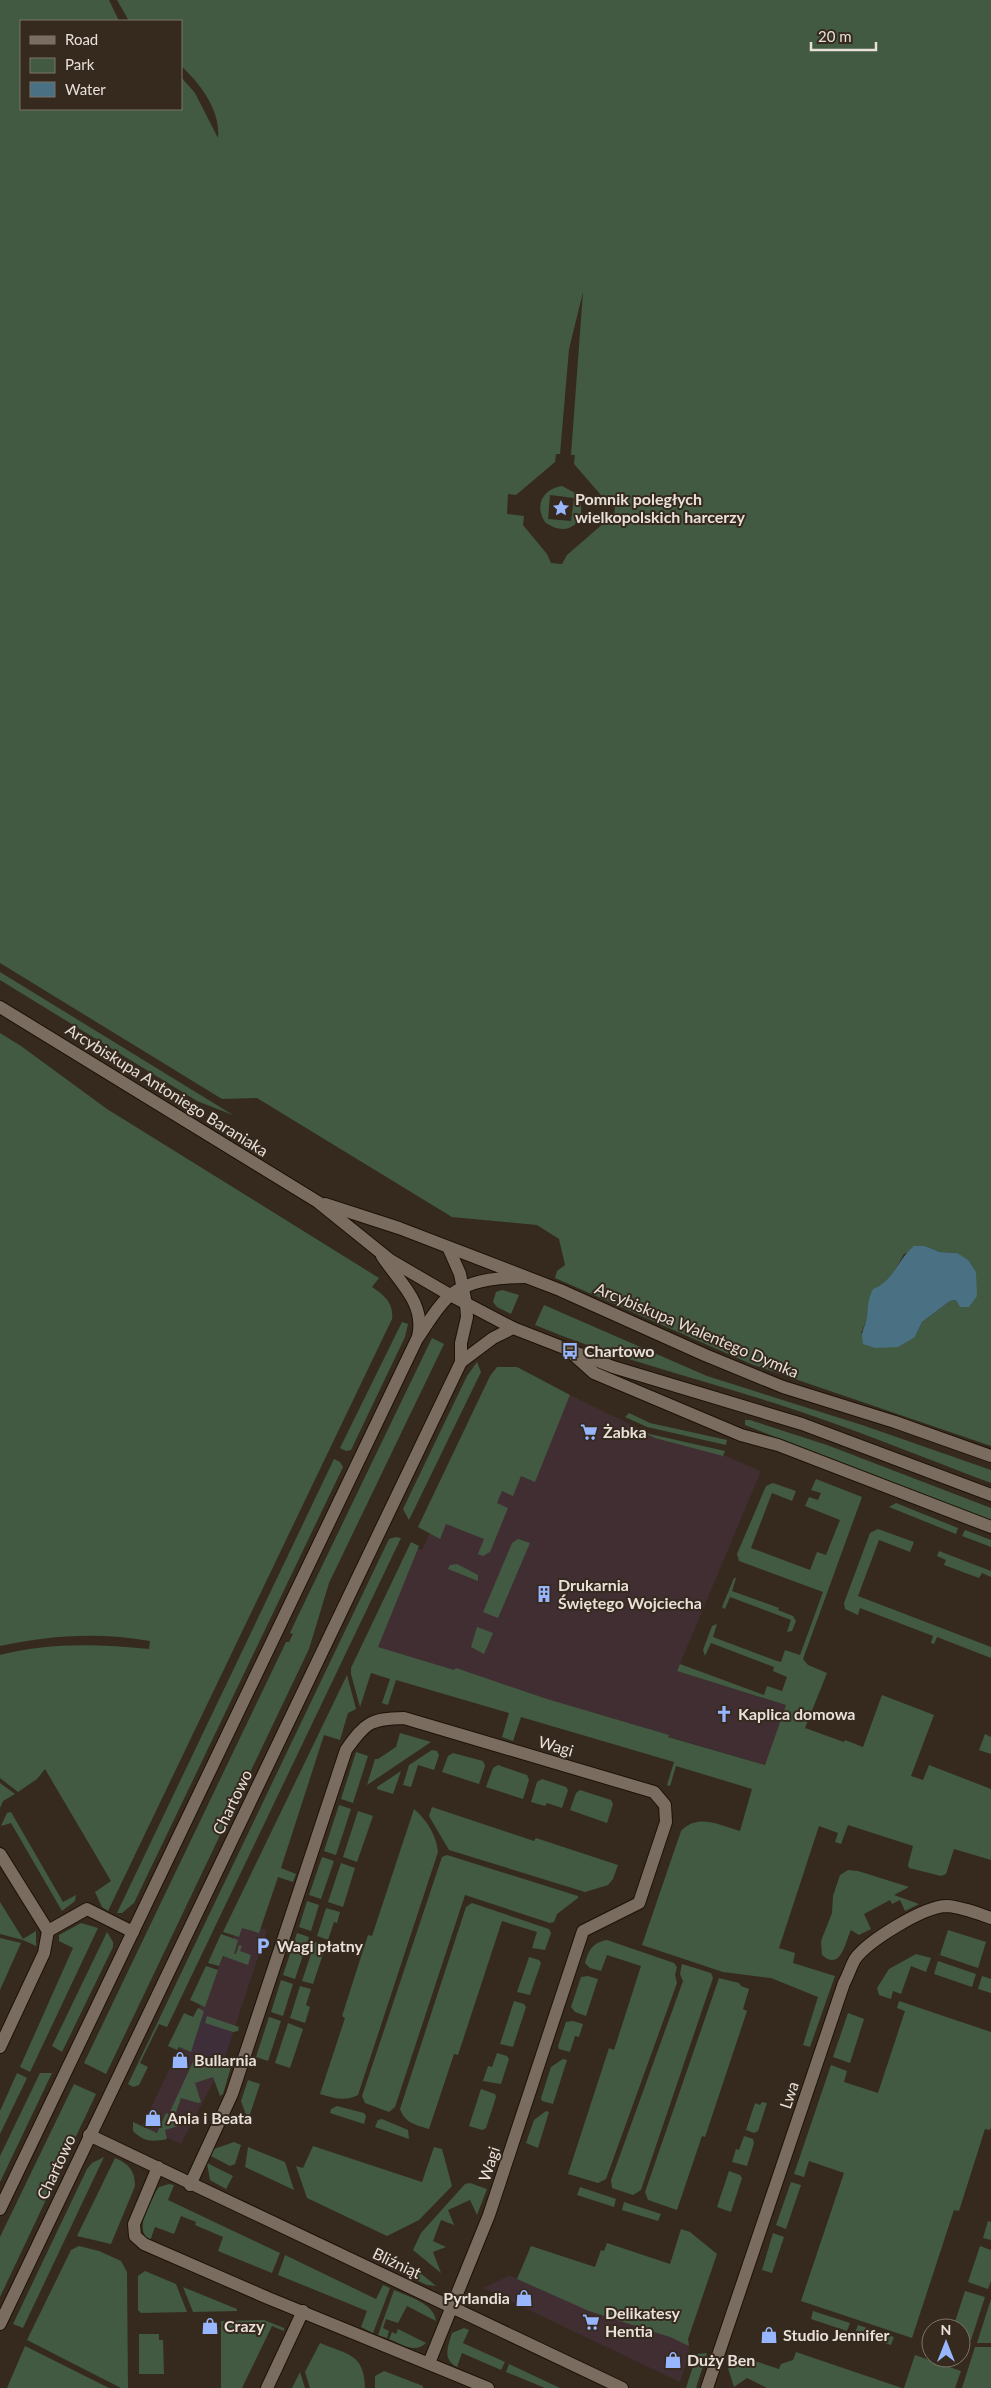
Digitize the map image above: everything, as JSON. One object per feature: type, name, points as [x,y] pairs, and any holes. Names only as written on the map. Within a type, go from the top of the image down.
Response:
[{"type":"street","name":"Arcybiskupa Antoniego Baraniaka","points":[[0,1007],[318,1202],[379,1252],[450,1295]]},
{"type":"street","name":"Arcybiskupa Antoniego Baraniaka","points":[[318,1202],[399,1228],[449,1249]]},
{"type":"street","name":"Arcybiskupa Walentego Dymka","points":[[449,1249],[591,1302],[705,1355],[783,1386],[896,1422],[991,1456]]},
{"type":"street","name":"Chartowo","points":[[0,2324],[461,1362],[461,1343],[467,1317],[466,1304],[458,1267],[449,1249]]},
{"type":"street","points":[[379,1252],[412,1295],[420,1321],[417,1340]]},
{"type":"street","name":"Chartowo","points":[[0,2209],[417,1340],[450,1295],[464,1288],[502,1278],[525,1276]]},
{"type":"street","points":[[450,1295],[513,1328],[570,1351],[670,1386],[802,1424],[991,1496]]},
{"type":"street","points":[[461,1362],[493,1338],[513,1328]]},
{"type":"street","points":[[570,1351],[594,1373],[741,1435],[778,1445],[991,1527]]},
{"type":"street","name":"Wagi","points":[[190,2185],[232,2094],[346,1750],[363,1727],[380,1719],[404,1718],[654,1792],[664,1805],[666,1822],[639,1903],[583,1931],[489,2215],[428,2363]]},
{"type":"street","points":[[0,1854],[48,1931],[44,1952],[0,2047]]},
{"type":"street","name":"Lwa","points":[[707,2388],[841,1990],[855,1960],[873,1940],[919,1914],[945,1906],[959,1908],[991,1918]]},
{"type":"street","points":[[48,1931],[87,1909],[132,1932]]},
{"type":"street","name":"Bliźniąt","points":[[89,2135],[158,2167],[190,2185],[622,2388]]},
{"type":"street","points":[[158,2167],[134,2224],[135,2236],[144,2244],[488,2388]]},
{"type":"street","points":[[266,2388],[303,2311]]},
{"type":"shaded area","points":[[570,1395],[654,1436],[723,1455],[761,1471],[677,1671],[786,1705],[765,1765],[369,1648],[416,1548],[422,1550],[430,1533],[500,1453],[538,1472]]},
{"type":"shaded area","points":[[240,1923],[267,1930],[222,2065],[181,2144],[142,2126]]},
{"type":"shaded area","points":[[197,2013],[235,2027],[222,2065],[180,2048]]},
{"type":"shaded area","points":[[509,2276],[688,2334],[689,2354],[680,2382],[483,2288]]},
{"type":"green space","points":[[0,0],[109,0],[119,20],[20,20],[20,110],[182,110],[182,78],[195,93],[218,138],[216,118],[208,98],[182,67],[182,20],[128,20],[117,0],[991,0],[991,1446],[751,1364],[555,1278],[557,1271],[565,1265],[559,1239],[537,1225],[452,1217],[257,1098],[222,1099],[0,963]],"holes":[[[583,292],[571,455],[575,455],[574,464],[607,502],[615,503],[614,523],[605,522],[567,555],[562,564],[551,563],[547,554],[523,525],[524,516],[507,514],[508,494],[516,495],[555,462],[556,454],[560,454],[569,349]],[[925,1246],[940,1252],[957,1253],[956,1300],[950,1301],[922,1322],[915,1337],[861,1333],[882,1286],[893,1274],[904,1254]]]},
{"type":"green space","points":[[562,486],[577,494],[581,503],[579,519],[569,528],[554,527],[545,522],[542,516],[540,510],[542,499],[545,494]],"holes":[[[550,495],[574,498],[571,521],[548,519]]]},
{"type":"green space","points":[[0,972],[233,1115],[197,1101],[0,980]]},
{"type":"green space","points":[[0,1033],[21,1046],[107,1109],[379,1278],[372,1287],[387,1300],[392,1313],[392,1319],[108,1911],[102,1907],[95,1892],[111,1881],[45,1769],[37,1779],[18,1792],[0,1778],[0,1655],[37,1648],[74,1645],[149,1649],[150,1641],[112,1636],[75,1636],[37,1639],[0,1646]]},
{"type":"green space","points":[[502,1290],[519,1295],[511,1314],[497,1307],[493,1302],[496,1292]]},
{"type":"green space","points":[[544,1305],[707,1376],[862,1425],[991,1470],[991,1483],[801,1412],[564,1337],[535,1325]]},
{"type":"green space","points":[[402,1322],[408,1324],[405,1337],[351,1450],[346,1451],[340,1448]]},
{"type":"green space","points":[[432,1338],[444,1344],[329,1583],[309,1649],[106,2074],[84,2063],[286,1642],[289,1642],[293,1634],[290,1633],[296,1620]]},
{"type":"green space","points":[[477,1362],[481,1372],[409,1520],[403,1509],[467,1376]]},
{"type":"green space","points":[[497,1367],[517,1367],[570,1395],[535,1482],[521,1476],[513,1496],[502,1491],[497,1503],[508,1508],[490,1552],[483,1556],[478,1554],[484,1539],[446,1524],[440,1539],[418,1527],[490,1376]]},
{"type":"green space","points":[[629,1413],[650,1423],[727,1440],[726,1445],[647,1427],[625,1417]]},
{"type":"green space","points":[[745,1420],[827,1445],[991,1508],[991,1522],[745,1425]]},
{"type":"green space","points":[[645,1433],[725,1451],[723,1456],[655,1438]]},
{"type":"green space","points":[[334,1459],[340,1462],[343,1467],[134,1903],[122,1913],[117,1913]]},
{"type":"green space","points":[[816,1479],[862,1497],[803,1659],[808,1665],[827,1673],[805,1728],[863,1747],[882,1695],[934,1715],[911,1776],[923,1780],[929,1765],[991,1789],[991,1860],[954,1849],[946,1874],[941,1876],[909,1868],[908,1865],[913,1846],[848,1825],[841,1844],[835,1842],[838,1833],[819,1826],[779,1948],[795,1953],[793,1963],[835,1976],[810,2047],[803,2045],[818,1997],[771,1978],[723,1972],[642,1945],[681,1831],[694,1823],[709,1822],[740,1831],[752,1789],[676,1766],[670,1786],[667,1785],[674,1762],[521,1717],[513,1741],[502,1737],[509,1713],[396,1680],[388,1705],[382,1703],[390,1679],[371,1673],[360,1707],[351,1668],[411,1542],[419,1546],[378,1647],[454,1670],[456,1668],[547,1699],[669,1735],[668,1737],[765,1765],[786,1705],[677,1671],[680,1664],[764,1695],[767,1686],[782,1691],[787,1677],[773,1671],[774,1667],[711,1643],[705,1656],[703,1650],[712,1626],[717,1624],[713,1637],[777,1661],[781,1662],[785,1650],[800,1655],[823,1592],[739,1561],[737,1554],[766,1486],[773,1483],[796,1491],[792,1501],[772,1493],[751,1548],[810,1570],[817,1552],[826,1555],[840,1520],[805,1506],[809,1497],[818,1500],[821,1493],[811,1490]]},
{"type":"green space","points":[[896,1503],[958,1528],[956,1534],[889,1507]]},
{"type":"green space","points":[[878,1529],[914,1542],[910,1552],[879,1540],[858,1596],[991,1647],[991,1658],[937,1637],[934,1644],[931,1643],[933,1636],[860,1608],[858,1615],[845,1609],[844,1603],[870,1533]]},
{"type":"green space","points":[[965,1530],[991,1540],[991,1547],[962,1536]]},
{"type":"green space","points":[[401,1538],[167,2027],[159,2024],[140,2063],[148,2067],[139,2085],[133,2087],[128,2084],[389,1539]]},
{"type":"green space","points":[[518,1539],[530,1543],[498,1618],[483,1612],[512,1543]]},
{"type":"green space","points":[[939,1551],[991,1571],[991,1577],[982,1573],[979,1578],[944,1565],[946,1560],[937,1556]]},
{"type":"green space","points":[[457,1564],[478,1575],[478,1581],[448,1569],[450,1565]]},
{"type":"green space","points":[[734,1578],[736,1578],[732,1591],[779,1608],[778,1610],[793,1616],[796,1621],[792,1631],[787,1632],[791,1620],[730,1597],[725,1609],[722,1607]]},
{"type":"green space","points":[[477,1627],[493,1633],[484,1654],[471,1647]]},
{"type":"green space","points":[[347,1675],[356,1709],[348,1713],[340,1740],[324,1735],[281,1868],[296,1874],[293,1882],[278,1877],[259,1933],[242,1928],[239,1937],[223,1932]]},
{"type":"green space","points":[[400,1733],[431,1742],[367,1785],[375,1759],[396,1747]]},
{"type":"green space","points":[[985,1734],[991,1737],[991,1754],[979,1750]]},
{"type":"green space","points":[[432,1750],[437,1751],[439,1755],[434,1770],[418,1765],[411,1787],[403,1785],[409,1765]]},
{"type":"green space","points":[[356,1752],[368,1756],[353,1803],[341,1799]]},
{"type":"green space","points":[[453,1753],[483,1761],[485,1766],[479,1784],[442,1772],[448,1756]]},
{"type":"green space","points":[[498,1765],[527,1775],[529,1780],[523,1799],[486,1787],[493,1768]]},
{"type":"green space","points":[[401,1771],[393,1794],[377,1789],[377,1787]]},
{"type":"green space","points":[[542,1779],[566,1787],[568,1790],[562,1808],[547,1803],[545,1806],[531,1802],[537,1782]]},
{"type":"green space","points":[[0,1783],[15,1794],[3,1801],[0,1808]]},
{"type":"green space","points":[[580,1790],[611,1800],[613,1804],[607,1823],[570,1810],[576,1793]]},
{"type":"green space","points":[[339,1805],[351,1809],[336,1855],[324,1851]]},
{"type":"green space","points":[[432,1807],[534,1841],[536,1838],[618,1865],[613,1879],[608,1885],[585,1892],[449,1850],[429,1816]]},
{"type":"green space","points":[[414,1809],[430,1828],[436,1840],[438,1852],[358,2095],[344,2099],[320,2094],[345,2018],[342,2016],[368,1935],[372,1936]]},
{"type":"green space","points":[[358,1811],[373,1816],[357,1862],[343,1857]]},
{"type":"green space","points":[[11,1812],[63,1902],[76,1895],[75,1901],[62,1911],[11,1823],[1,1826],[7,1813]]},
{"type":"green space","points":[[447,1855],[578,1896],[578,1898],[557,1914],[554,1922],[550,1923],[465,1895],[395,2107],[389,2112],[365,2103],[362,2096],[442,1857]]},
{"type":"green space","points":[[322,1857],[334,1861],[321,1899],[309,1895]]},
{"type":"green space","points":[[341,1863],[355,1868],[343,1907],[328,1902]]},
{"type":"green space","points":[[848,1870],[858,1871],[909,1887],[894,1895],[919,1904],[905,1911],[900,1900],[892,1904],[890,1900],[864,1914],[871,1929],[859,1935],[851,1930],[838,1958],[834,1960],[828,1959],[822,1955],[821,1941],[832,1913],[833,1896],[840,1875]]},
{"type":"green space","points":[[307,1901],[319,1905],[311,1931],[299,1927]]},
{"type":"green space","points":[[0,1902],[23,1939],[36,1931],[36,1946],[23,1940],[0,1934]]},
{"type":"green space","points":[[472,1903],[549,1929],[551,1933],[545,1950],[532,1948],[537,1932],[502,1921],[458,2055],[454,2054],[429,2129],[415,2125],[402,2114],[400,2109],[466,1907]]},
{"type":"green space","points":[[326,1908],[340,1912],[337,1923],[334,1922],[328,1940],[317,1936]]},
{"type":"green space","points":[[81,1923],[98,1928],[30,2072],[20,2067],[73,1948],[59,1941],[59,1935]]},
{"type":"green space","points":[[948,1930],[986,1942],[978,1968],[940,1955]]},
{"type":"green space","points":[[107,1932],[113,1942],[113,1947],[62,2052],[52,2046]]},
{"type":"green space","points":[[297,1933],[309,1937],[295,1979],[283,1975]]},
{"type":"green space","points":[[221,1934],[238,1940],[234,1954],[236,1954],[239,1945],[242,1946],[240,1951],[251,1955],[248,1965],[223,1956],[219,1966],[208,1963]]},
{"type":"green space","points":[[0,1938],[21,1943],[0,1990]]},
{"type":"green space","points":[[607,1940],[674,1963],[677,1967],[675,1975],[677,1983],[606,2179],[598,2183],[568,2174],[609,2048],[614,2050],[641,1966],[607,1955],[601,1971],[590,1968],[585,1963],[590,1951],[598,1943]]},
{"type":"green space","points":[[315,1942],[326,1945],[313,1984],[302,1981]]},
{"type":"green space","points":[[916,1954],[931,1958],[926,1972],[911,1966],[901,1994],[893,1991],[891,1999],[879,1995],[877,1988],[889,1969]]},
{"type":"green space","points":[[529,1957],[539,1960],[541,1963],[530,1995],[517,1992]]},
{"type":"green space","points":[[938,1961],[976,1974],[972,1987],[934,1974]]},
{"type":"green space","points":[[682,1964],[711,1973],[713,1978],[641,2190],[633,2195],[612,2188],[611,2180],[683,1981],[680,1974]]},
{"type":"green space","points":[[206,1966],[218,1970],[205,2007],[190,2000]]},
{"type":"green space","points":[[588,1976],[598,1979],[586,2016],[575,2012],[571,2007],[581,1977]]},
{"type":"green space","points":[[982,1976],[991,1979],[991,1993],[978,1989]]},
{"type":"green space","points":[[719,1978],[739,1983],[741,1986],[749,1989],[743,2009],[747,2011],[705,2137],[702,2136],[677,2210],[648,2200],[645,2192]]},
{"type":"green space","points":[[281,1980],[293,1984],[283,2016],[271,2012]]},
{"type":"green space","points":[[300,1986],[311,1989],[306,2005],[310,2007],[305,2023],[290,2018]]},
{"type":"green space","points":[[514,2001],[524,2004],[526,2007],[513,2047],[500,2044]]},
{"type":"green space","points":[[899,2001],[991,2032],[991,2127],[990,2130],[985,2129],[959,2211],[954,2210],[912,2338],[801,2301],[844,2173],[809,2161],[804,2177],[794,2174],[831,2065],[847,2071],[844,2082],[878,2093],[905,2011],[897,2008]]},
{"type":"green space","points":[[198,2008],[204,2011],[191,2052],[179,2047],[177,2050],[168,2046],[184,2013],[193,2017]]},
{"type":"green space","points":[[848,2013],[864,2019],[850,2063],[833,2057]]},
{"type":"green space","points":[[207,2016],[239,2027],[238,2031],[233,2032],[205,2023]]},
{"type":"green space","points":[[269,2017],[281,2021],[268,2061],[256,2057]]},
{"type":"green space","points":[[573,2021],[583,2024],[579,2037],[575,2036],[570,2052],[559,2049],[558,2046],[566,2022]]},
{"type":"green space","points":[[288,2023],[303,2029],[290,2068],[275,2063]]},
{"type":"green space","points":[[497,2053],[507,2056],[509,2059],[501,2084],[483,2081],[488,2066],[492,2067]]},
{"type":"green space","points":[[196,2055],[231,2067],[223,2094],[220,2096],[213,2077],[195,2083],[201,2102],[198,2103],[181,2098],[174,2118],[188,2123],[165,2130],[167,2139],[148,2140],[137,2135],[133,2131],[133,2122],[157,2133],[166,2113],[169,2114]]},
{"type":"green space","points":[[563,2059],[567,2060],[553,2104],[542,2101],[541,2098],[551,2067]]},
{"type":"green space","points":[[17,2073],[27,2078],[0,2134],[0,2111]]},
{"type":"green space","points":[[40,2073],[52,2073],[0,2182],[0,2156]]},
{"type":"green space","points":[[248,2080],[260,2084],[248,2120],[241,2101]]},
{"type":"green space","points":[[74,2084],[96,2094],[0,2297],[0,2237]]},
{"type":"green space","points":[[481,2089],[495,2094],[496,2097],[486,2128],[482,2130],[469,2126]]},
{"type":"green space","points":[[762,2102],[767,2103],[758,2131],[754,2133],[746,2130],[755,2103],[760,2105]]},
{"type":"green space","points":[[337,2106],[364,2113],[366,2116],[364,2124],[330,2113],[331,2109]]},
{"type":"green space","points":[[546,2111],[549,2112],[538,2148],[526,2143],[534,2120]]},
{"type":"green space","points":[[382,2119],[408,2130],[409,2139],[375,2127],[378,2120]]},
{"type":"green space","points":[[744,2136],[753,2139],[754,2143],[747,2166],[732,2162],[736,2149],[739,2150]]},
{"type":"green space","points":[[234,2142],[241,2145],[235,2164],[230,2166],[209,2155],[214,2149]]},
{"type":"green space","points":[[313,2146],[422,2182],[434,2147],[442,2149],[452,2186],[419,2220],[387,2236],[307,2198],[296,2166],[303,2168]]},
{"type":"green space","points":[[248,2147],[285,2162],[294,2190],[245,2167]]},
{"type":"green space","points":[[104,2157],[23,2328],[13,2324],[87,2169],[92,2163]]},
{"type":"green space","points":[[115,2158],[130,2169],[134,2176],[135,2186],[111,2244],[77,2236]]},
{"type":"green space","points":[[207,2163],[233,2176],[226,2189],[210,2180]]},
{"type":"green space","points":[[729,2171],[740,2175],[742,2178],[731,2212],[717,2207]]},
{"type":"green space","points":[[791,2182],[801,2185],[786,2229],[776,2225]]},
{"type":"green space","points":[[470,2183],[487,2189],[477,2215],[470,2200],[448,2210],[454,2225],[441,2220],[433,2241],[446,2247],[433,2252],[441,2273],[413,2250],[421,2233],[465,2184]]},
{"type":"green space","points":[[169,2184],[174,2185],[168,2200],[280,2253],[272,2273],[218,2251],[223,2237],[195,2225],[196,2222],[181,2216],[174,2234],[155,2227],[150,2241],[145,2236],[143,2230],[144,2217],[159,2187]]},
{"type":"green space","points":[[580,2187],[616,2199],[614,2207],[577,2195]]},
{"type":"green space","points":[[624,2202],[661,2214],[658,2221],[622,2210]]},
{"type":"green space","points":[[988,2221],[991,2222],[991,2240],[983,2238]]},
{"type":"green space","points":[[681,2229],[690,2232],[717,2254],[688,2339],[689,2346],[670,2337],[589,2311],[517,2279],[531,2246],[595,2267],[601,2250],[604,2251],[607,2243],[670,2264]]},
{"type":"green space","points":[[773,2233],[784,2237],[772,2273],[762,2270]]},
{"type":"green space","points":[[79,2246],[99,2251],[121,2261],[127,2272],[128,2388],[121,2388],[27,2340],[71,2250]]},
{"type":"green space","points":[[980,2246],[991,2250],[991,2281],[988,2289],[968,2282]]},
{"type":"green space","points":[[285,2255],[376,2299],[383,2285],[390,2288],[373,2333],[361,2327],[367,2311],[278,2275]]},
{"type":"green space","points":[[407,2262],[436,2286],[427,2285],[402,2273]]},
{"type":"green space","points":[[145,2271],[176,2284],[187,2312],[141,2313],[138,2310],[138,2276]]},
{"type":"green space","points":[[183,2287],[237,2309],[237,2311],[193,2312]]},
{"type":"green space","points":[[394,2290],[426,2305],[431,2310],[436,2321],[407,2306],[398,2323],[386,2319],[383,2328],[389,2331],[387,2338],[378,2335]]},
{"type":"green space","points":[[965,2291],[985,2297],[971,2340],[971,2318],[956,2318]]},
{"type":"green space","points":[[991,2299],[991,2343],[977,2343]]},
{"type":"green space","points":[[813,2311],[850,2323],[847,2331],[811,2319]]},
{"type":"green space","points":[[264,2320],[284,2328],[284,2331],[272,2326],[242,2388],[221,2388],[221,2321]]},
{"type":"green space","points":[[858,2325],[894,2337],[891,2345],[855,2333]]},
{"type":"green space","points":[[464,2328],[469,2330],[463,2343],[505,2362],[501,2370],[462,2353],[457,2367],[452,2364],[447,2352],[452,2333]]},
{"type":"green space","points":[[398,2329],[426,2343],[413,2348],[389,2339],[392,2332],[396,2334]]},
{"type":"green space","points":[[139,2334],[159,2334],[159,2340],[163,2340],[164,2374],[139,2374]]},
{"type":"green space","points":[[320,2343],[346,2353],[358,2362],[364,2377],[365,2388],[310,2388],[305,2372]]},
{"type":"green space","points":[[25,2346],[109,2388],[7,2388]]},
{"type":"green space","points":[[975,2347],[991,2347],[991,2388],[962,2388],[968,2368],[971,2368],[971,2360]]},
{"type":"green space","points":[[796,2352],[902,2388],[767,2388],[747,2378],[734,2387],[728,2368],[733,2354],[779,2369],[781,2364],[793,2360]]},
{"type":"green space","points":[[707,2353],[696,2388],[686,2388],[697,2354]]},
{"type":"green space","points":[[915,2355],[921,2357],[921,2368],[952,2368],[961,2371],[955,2388],[904,2388]]},
{"type":"green space","points":[[509,2364],[560,2388],[545,2388],[506,2372]]},
{"type":"green space","points":[[384,2371],[423,2386],[423,2388],[375,2388],[375,2376]]},
{"type":"green space","points":[[300,2372],[305,2388],[292,2388]]},
{"type":"water","points":[[914,1246],[925,1246],[940,1252],[957,1253],[968,1260],[976,1272],[977,1296],[969,1307],[960,1307],[956,1300],[950,1301],[922,1322],[915,1337],[898,1347],[875,1348],[863,1344],[862,1332],[873,1289],[880,1286],[891,1276],[908,1251]]},
{"type":"place","name":"Pomnik poległych wielkopolskich harcerzy","points":[[561,508]]},
{"type":"place","name":"Chartowo","points":[[570,1351]]},
{"type":"place","name":"Żabka","points":[[589,1432]]},
{"type":"place","name":"Drukarnia Świętego Wojciecha","points":[[544,1594]]},
{"type":"place","name":"Kaplica domowa","points":[[724,1714]]},
{"type":"place","name":"Wagi płatny","points":[[263,1946]]},
{"type":"place","name":"Bullarnia","points":[[180,2060]]},
{"type":"place","name":"Ania i Beata","points":[[153,2118]]},
{"type":"place","name":"Pyrlandia","points":[[524,2298]]},
{"type":"place","name":"Delikatesy Hentia","points":[[591,2322]]},
{"type":"place","name":"Crazy","points":[[210,2326]]},
{"type":"place","name":"Studio Jennifer","points":[[769,2335]]},
{"type":"place","name":"Duży Ben","points":[[673,2360]]}]
